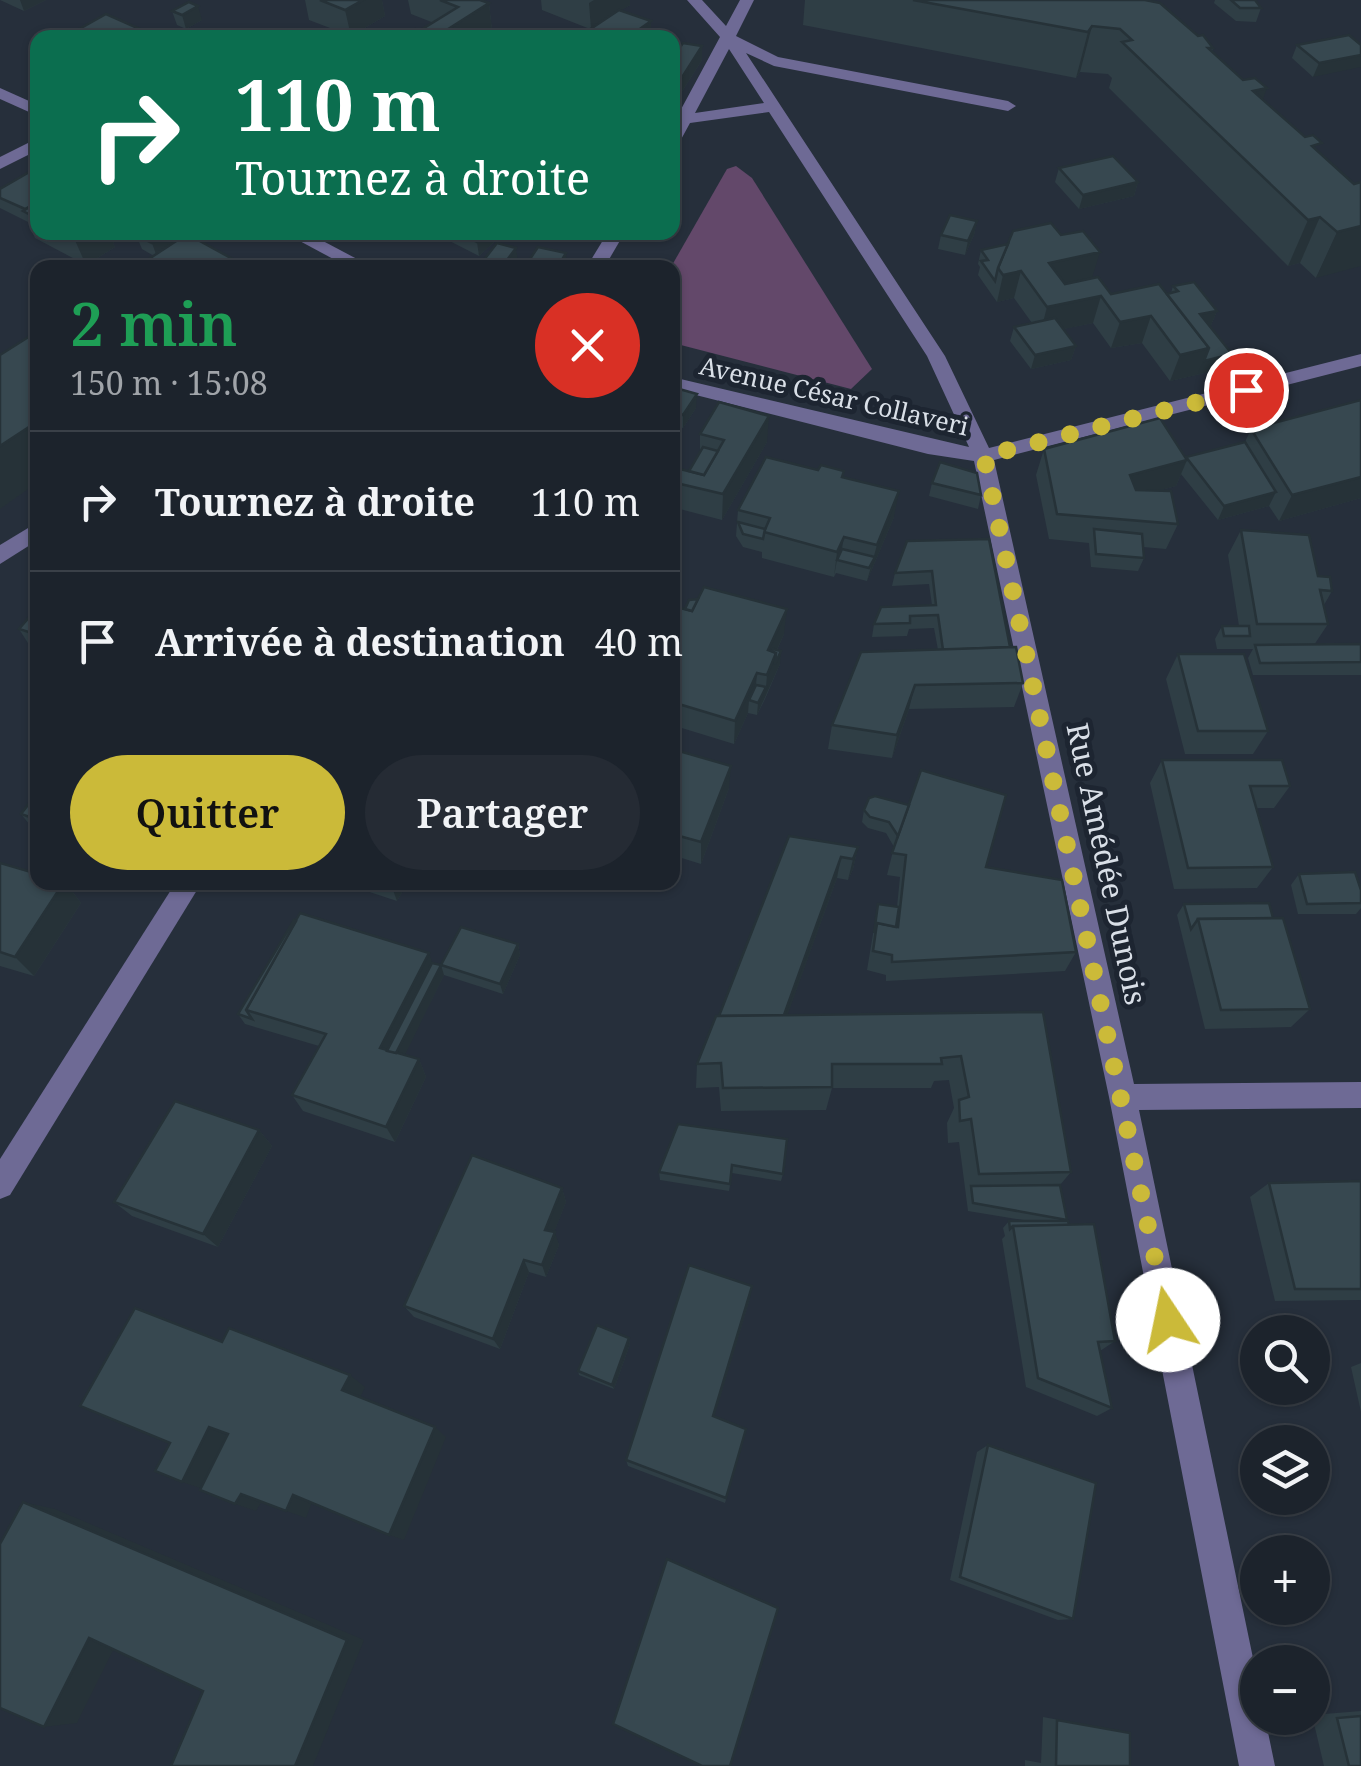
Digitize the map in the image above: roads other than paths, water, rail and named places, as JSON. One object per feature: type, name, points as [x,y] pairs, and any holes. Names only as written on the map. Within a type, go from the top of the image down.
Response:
[{"type":"street","points":[[694,0],[729,38],[774,61],[1008,106]]},
{"type":"street","points":[[680,129],[747,0]]},
{"type":"street","name":"Rue Amédée Dunois","points":[[729,38],[936,356],[984,456],[1123,1098],[1257,1766]]},
{"type":"street","points":[[0,92],[30,107]]},
{"type":"street","points":[[687,118],[772,107]]},
{"type":"street","points":[[0,164],[30,147]]},
{"type":"street","points":[[307,240],[349,260]]},
{"type":"street","points":[[984,456],[1361,360]]},
{"type":"street","name":"Avenue César Collaveri","points":[[680,385],[928,447],[984,456]]},
{"type":"street","points":[[0,556],[30,535]]},
{"type":"street","points":[[0,1186],[185,890]]},
{"type":"street","points":[[1123,1098],[1361,1095]]}]
